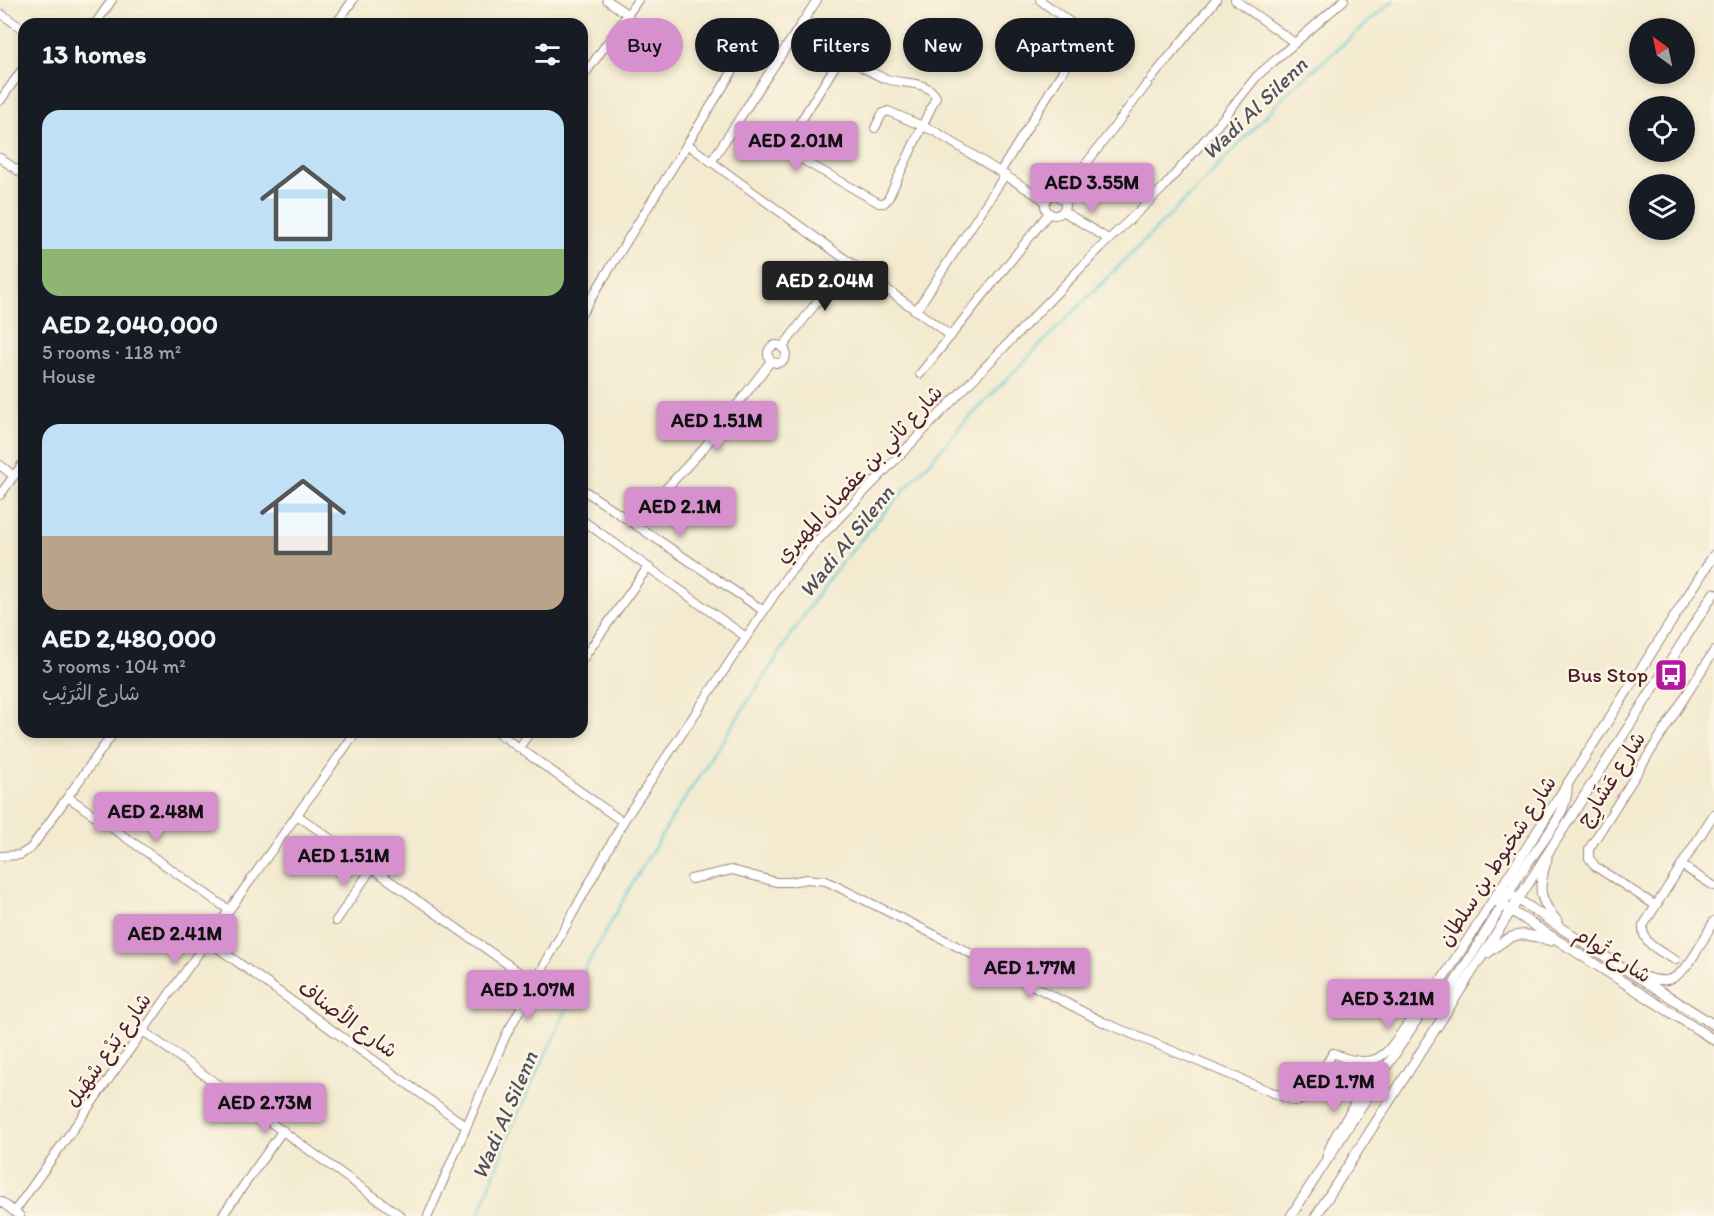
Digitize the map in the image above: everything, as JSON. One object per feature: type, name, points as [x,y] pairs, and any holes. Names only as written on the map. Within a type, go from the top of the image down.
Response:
[{"type":"main road","name":"شارع شخبوط بن سلطان","points":[[1291,1216],[1493,899],[1505,891],[1567,784],[1714,555]]},
{"type":"main road","name":"شارع شخبوط بن سلطان","points":[[1316,1216],[1481,958],[1507,908],[1518,899],[1714,593]]},
{"type":"main road","points":[[1552,846],[1541,880],[1541,895],[1554,917],[1576,938]]},
{"type":"main road","points":[[1443,1016],[1450,990],[1507,908],[1505,891]]},
{"type":"main road","name":"شارع تُوام","points":[[1505,891],[1714,1025]]},
{"type":"main road","name":"شارع تُوام","points":[[1493,899],[1714,1041]]},
{"type":"main road","points":[[1534,926],[1533,920],[1539,918],[1562,933],[1576,938]]},
{"type":"main road","points":[[1481,958],[1502,941],[1517,934],[1535,936],[1562,945]]},
{"type":"street","points":[[99,18],[112,0]]},
{"type":"street","points":[[340,18],[353,0]]},
{"type":"street","points":[[607,0],[628,15]]},
{"type":"street","points":[[588,70],[638,0]]},
{"type":"street","points":[[779,59],[817,0]]},
{"type":"street","points":[[916,312],[1084,39],[1082,31],[1040,0]]},
{"type":"street","points":[[1060,198],[1149,82],[1216,0]]},
{"type":"street","points":[[1235,0],[1295,43]]},
{"type":"street","name":"شارع ثاني بن عفصان المهيري","points":[[428,1216],[506,1035],[623,822],[787,576],[817,541],[1108,239],[1162,188],[1216,128],[1257,76],[1344,0]]},
{"type":"street","points":[[0,13],[18,26]]},
{"type":"street","points":[[841,59],[885,78],[909,81],[933,92],[936,99],[924,125],[888,200],[884,203],[869,198],[785,150],[841,59]]},
{"type":"street","points":[[588,303],[733,72]]},
{"type":"street","points":[[711,162],[770,72]]},
{"type":"street","points":[[0,101],[18,76]]},
{"type":"street","points":[[875,128],[882,114],[888,111],[924,125],[1046,201]]},
{"type":"street","points":[[687,144],[951,336]]},
{"type":"street","points":[[0,158],[18,171]]},
{"type":"street","points":[[1052,196],[1060,198],[1064,204],[1063,211],[1057,215],[1049,213],[1045,206],[1046,201],[1052,196]]},
{"type":"street","points":[[1063,211],[1108,239]]},
{"type":"street","points":[[920,374],[1049,213]]},
{"type":"street","points":[[637,524],[703,449],[771,361],[777,363],[782,361],[785,353],[782,348],[848,261]]},
{"type":"street","points":[[0,465],[14,476]]},
{"type":"street","points":[[0,495],[18,470]]},
{"type":"street","points":[[588,493],[764,611]]},
{"type":"street","points":[[588,524],[746,637]]},
{"type":"street","points":[[588,652],[648,567]]},
{"type":"street","name":"شارع عَشَارِج","points":[[1655,905],[1596,867],[1589,858],[1589,849],[1714,651]]},
{"type":"street","points":[[0,856],[20,855],[31,848],[110,738]]},
{"type":"street","name":"شارع بَدْع سْهَيل","points":[[17,1214],[143,1031],[352,738]]},
{"type":"street","points":[[505,738],[623,822]]},
{"type":"street","points":[[519,748],[526,738]]},
{"type":"street","points":[[68,797],[229,910]]},
{"type":"street","points":[[1675,960],[1647,942],[1643,927],[1714,814]]},
{"type":"street","points":[[297,815],[534,983]]},
{"type":"street","points":[[1681,865],[1714,886]]},
{"type":"street","points":[[336,921],[372,868]]},
{"type":"street","points":[[691,879],[732,870],[776,882],[808,879],[826,881],[935,934],[1103,1022],[1293,1101],[1305,1098],[1333,1053],[1344,1058],[1364,1061],[1378,1059],[1384,1055],[1415,1014],[1428,1002]]},
{"type":"street","points":[[1634,974],[1656,980],[1668,980],[1680,974],[1714,921]]},
{"type":"street","name":"شارع الأصناف","points":[[208,941],[466,1126]]},
{"type":"street","points":[[143,1031],[401,1216]]},
{"type":"street","points":[[1325,1163],[1332,1141],[1353,1107],[1358,1092],[1354,1074],[1344,1058]]},
{"type":"street","points":[[222,1216],[283,1130]]},
{"type":"street","points":[[0,1202],[17,1214]]},
{"type":"waterway","name":"Wadi Al Silenn","points":[[479,1216],[507,1138],[589,961],[674,815],[825,583],[965,422],[1040,345],[1207,178],[1288,92],[1394,0]]},
{"type":"place","name":"Bus Stop","points":[[1671,675]]}]
